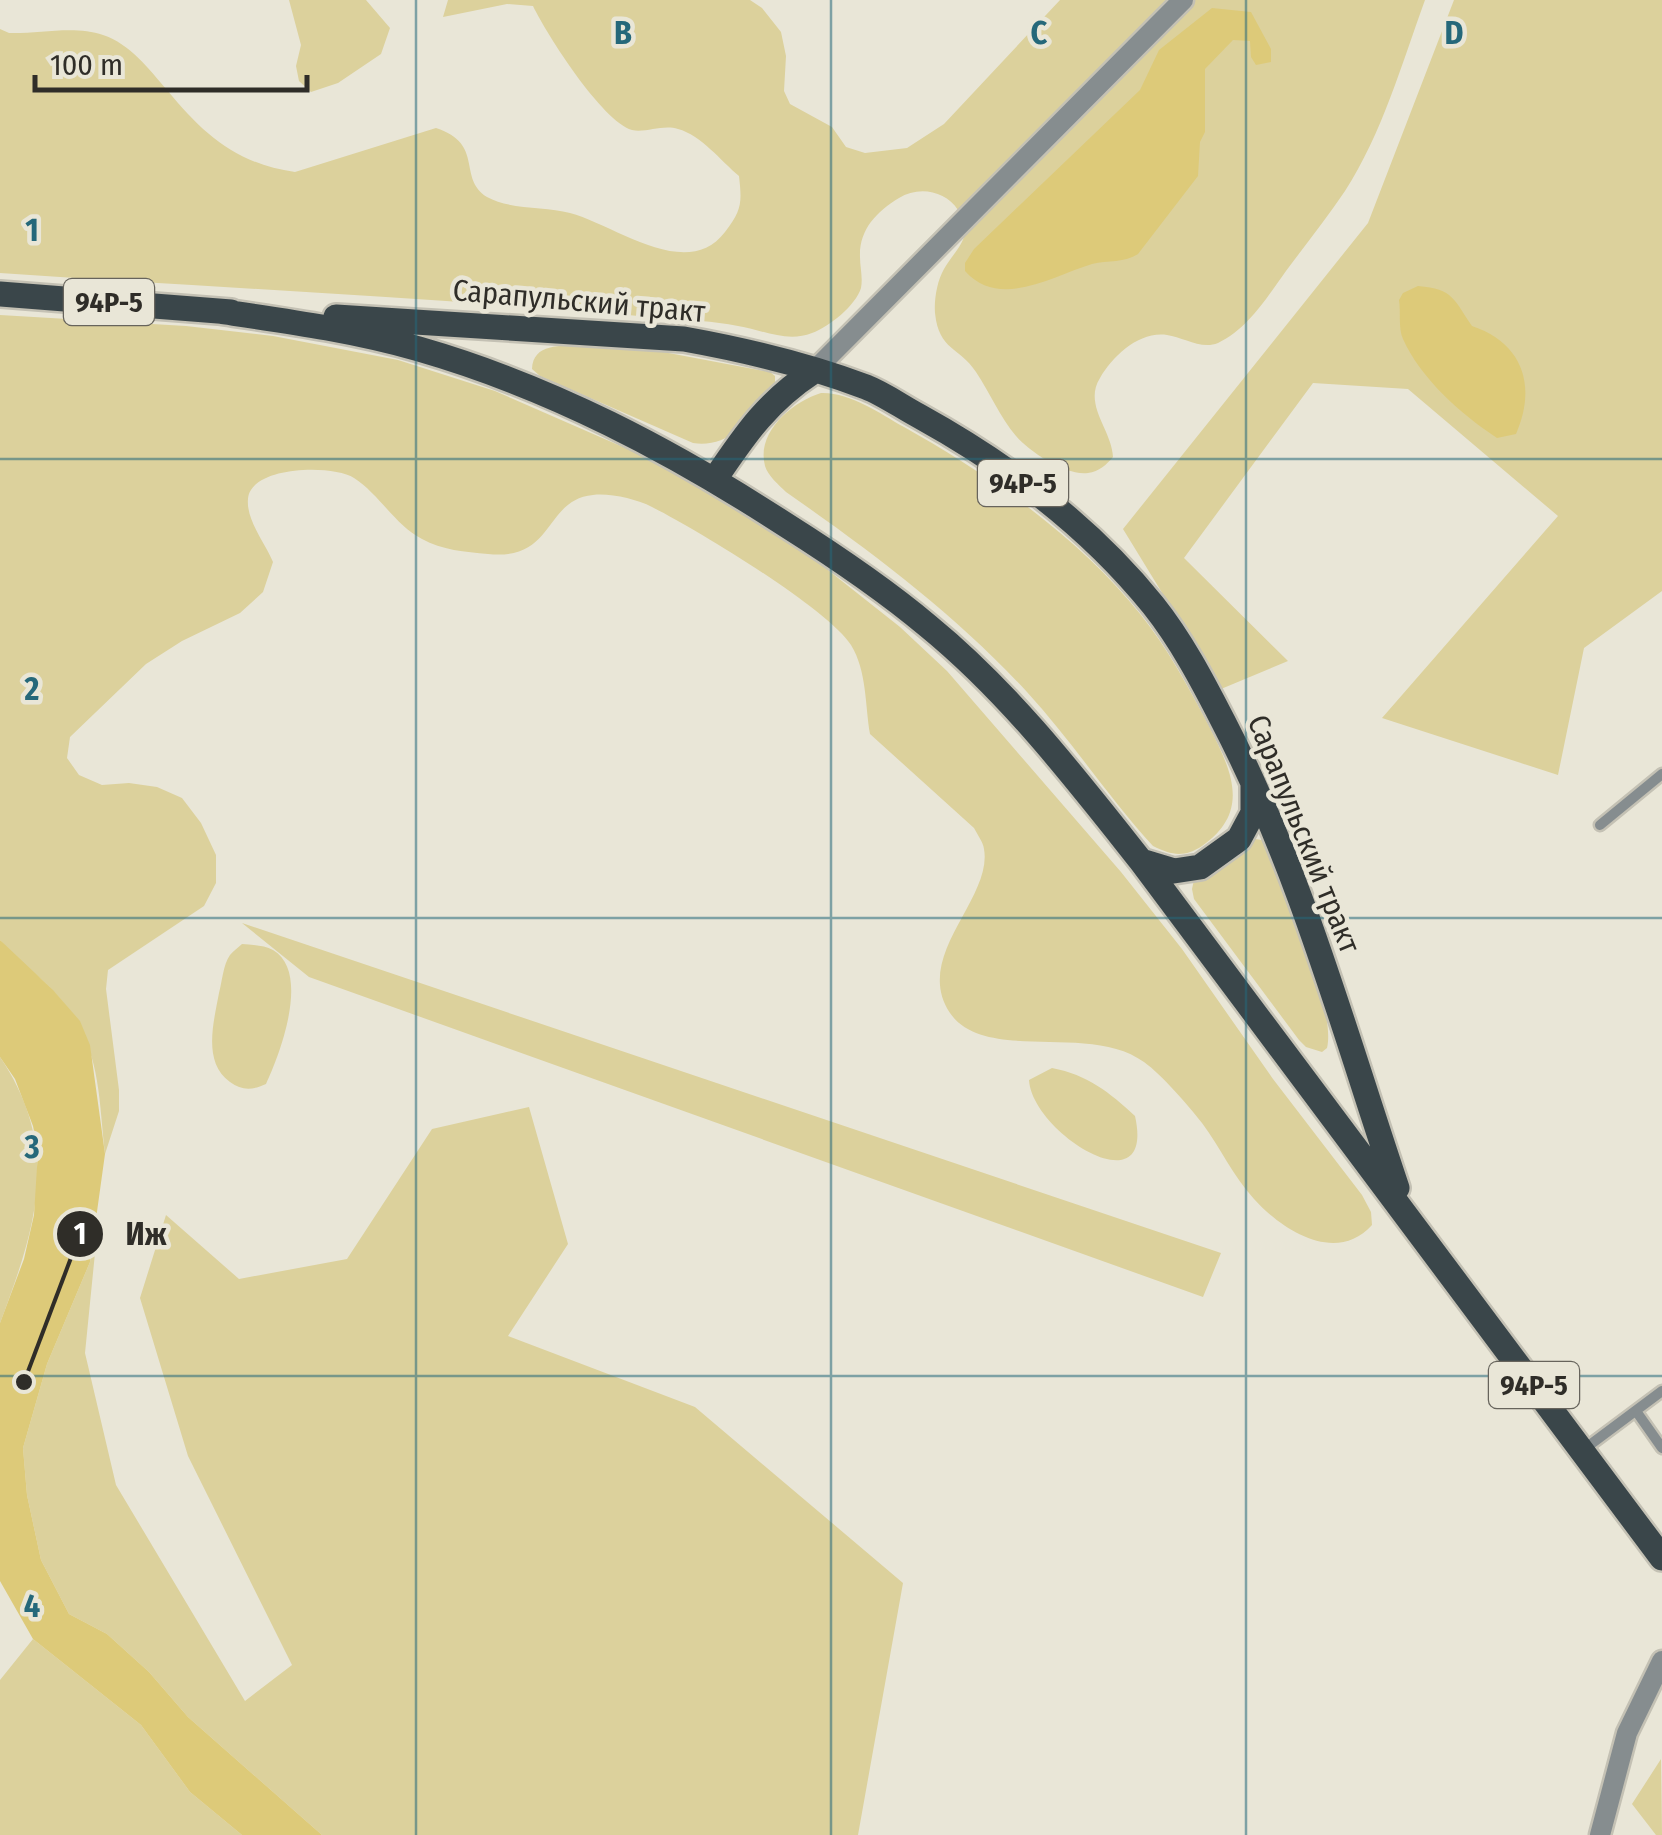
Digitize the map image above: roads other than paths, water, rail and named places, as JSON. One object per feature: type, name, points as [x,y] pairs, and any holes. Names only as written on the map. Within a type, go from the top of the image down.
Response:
[{"type":"main road","name":"Сарапульский тракт","points":[[0,294],[684,339],[737,348],[869,388],[945,430],[1016,477],[1096,543],[1154,606],[1203,682],[1252,777],[1316,941],[1406,1212]]},
{"type":"main road","name":"Сарапульский тракт","points":[[218,311],[336,329],[419,349],[484,371],[614,425],[715,479],[851,567],[930,627],[1047,746],[1141,861],[1662,1558]]},
{"type":"main road","points":[[715,479],[763,411],[784,390],[814,371]]},
{"type":"main road","points":[[1141,861],[1174,871],[1200,868],[1239,839],[1254,813],[1252,777]]},
{"type":"street","points":[[814,371],[1182,0]]},
{"type":"street","points":[[1600,1835],[1627,1733],[1662,1661]]},
{"type":"lane","points":[[1600,824],[1662,774]]},
{"type":"lane","points":[[1582,1450],[1662,1391]]},
{"type":"lane","points":[[1636,1411],[1662,1448]]},
{"type":"place","name":"Иж","points":[[24,1382]]}]
